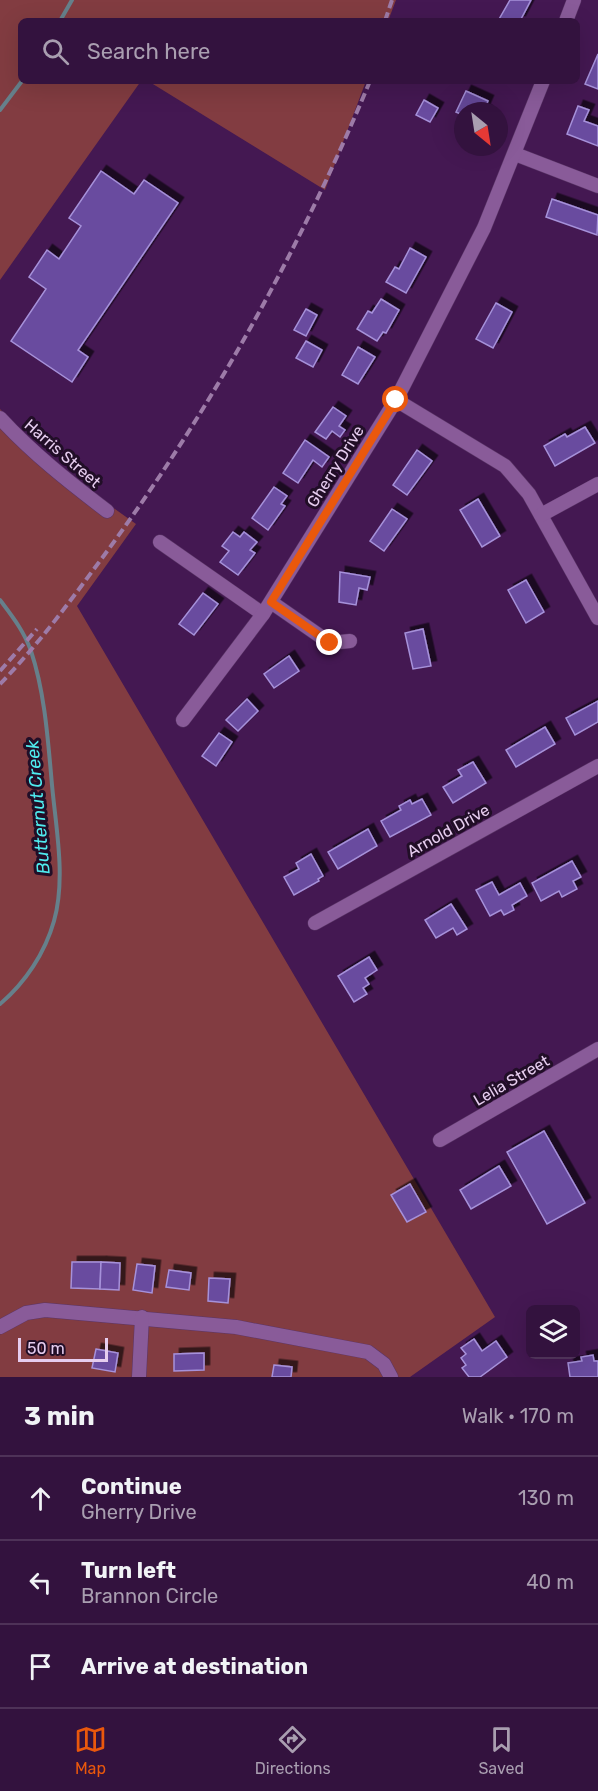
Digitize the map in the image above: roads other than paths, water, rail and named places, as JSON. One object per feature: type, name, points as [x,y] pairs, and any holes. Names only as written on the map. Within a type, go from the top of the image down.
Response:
[{"type":"street","points":[[567,18],[574,0]]},
{"type":"street","name":"Gherry Drive","points":[[183,720],[271,602],[396,400],[484,228],[542,84]]},
{"type":"street","points":[[515,154],[598,186]]},
{"type":"street","points":[[396,400],[505,466],[529,494],[598,618]]},
{"type":"street","name":"Harris Street","points":[[0,418],[65,479],[107,511]]},
{"type":"street","points":[[541,515],[598,484]]},
{"type":"street","points":[[160,542],[263,614]]},
{"type":"street","points":[[271,602],[330,643],[350,640]]},
{"type":"street","name":"Arnold Drive","points":[[315,923],[598,766]]},
{"type":"street","name":"Lelia Street","points":[[440,1140],[598,1049]]},
{"type":"street","points":[[0,1327],[26,1313],[45,1310],[236,1327],[354,1348],[377,1358],[391,1377]]},
{"type":"street","points":[[139,1377],[142,1317]]},
{"type":"waterway","name":"Butternut Creek","points":[[62,18],[72,0]]},
{"type":"waterway","name":"Butternut Creek","points":[[0,110],[20,84]]},
{"type":"waterway","name":"Butternut Creek","points":[[0,600],[25,637],[40,683],[60,871],[58,905],[45,945],[26,977],[0,1004]]},
{"type":"railway","points":[[386,18],[392,0]]},
{"type":"railway","points":[[0,684],[43,636],[69,602],[147,495],[184,439],[219,382],[285,264],[315,204],[369,84]]},
{"type":"railway","points":[[0,671],[37,629]]}]
